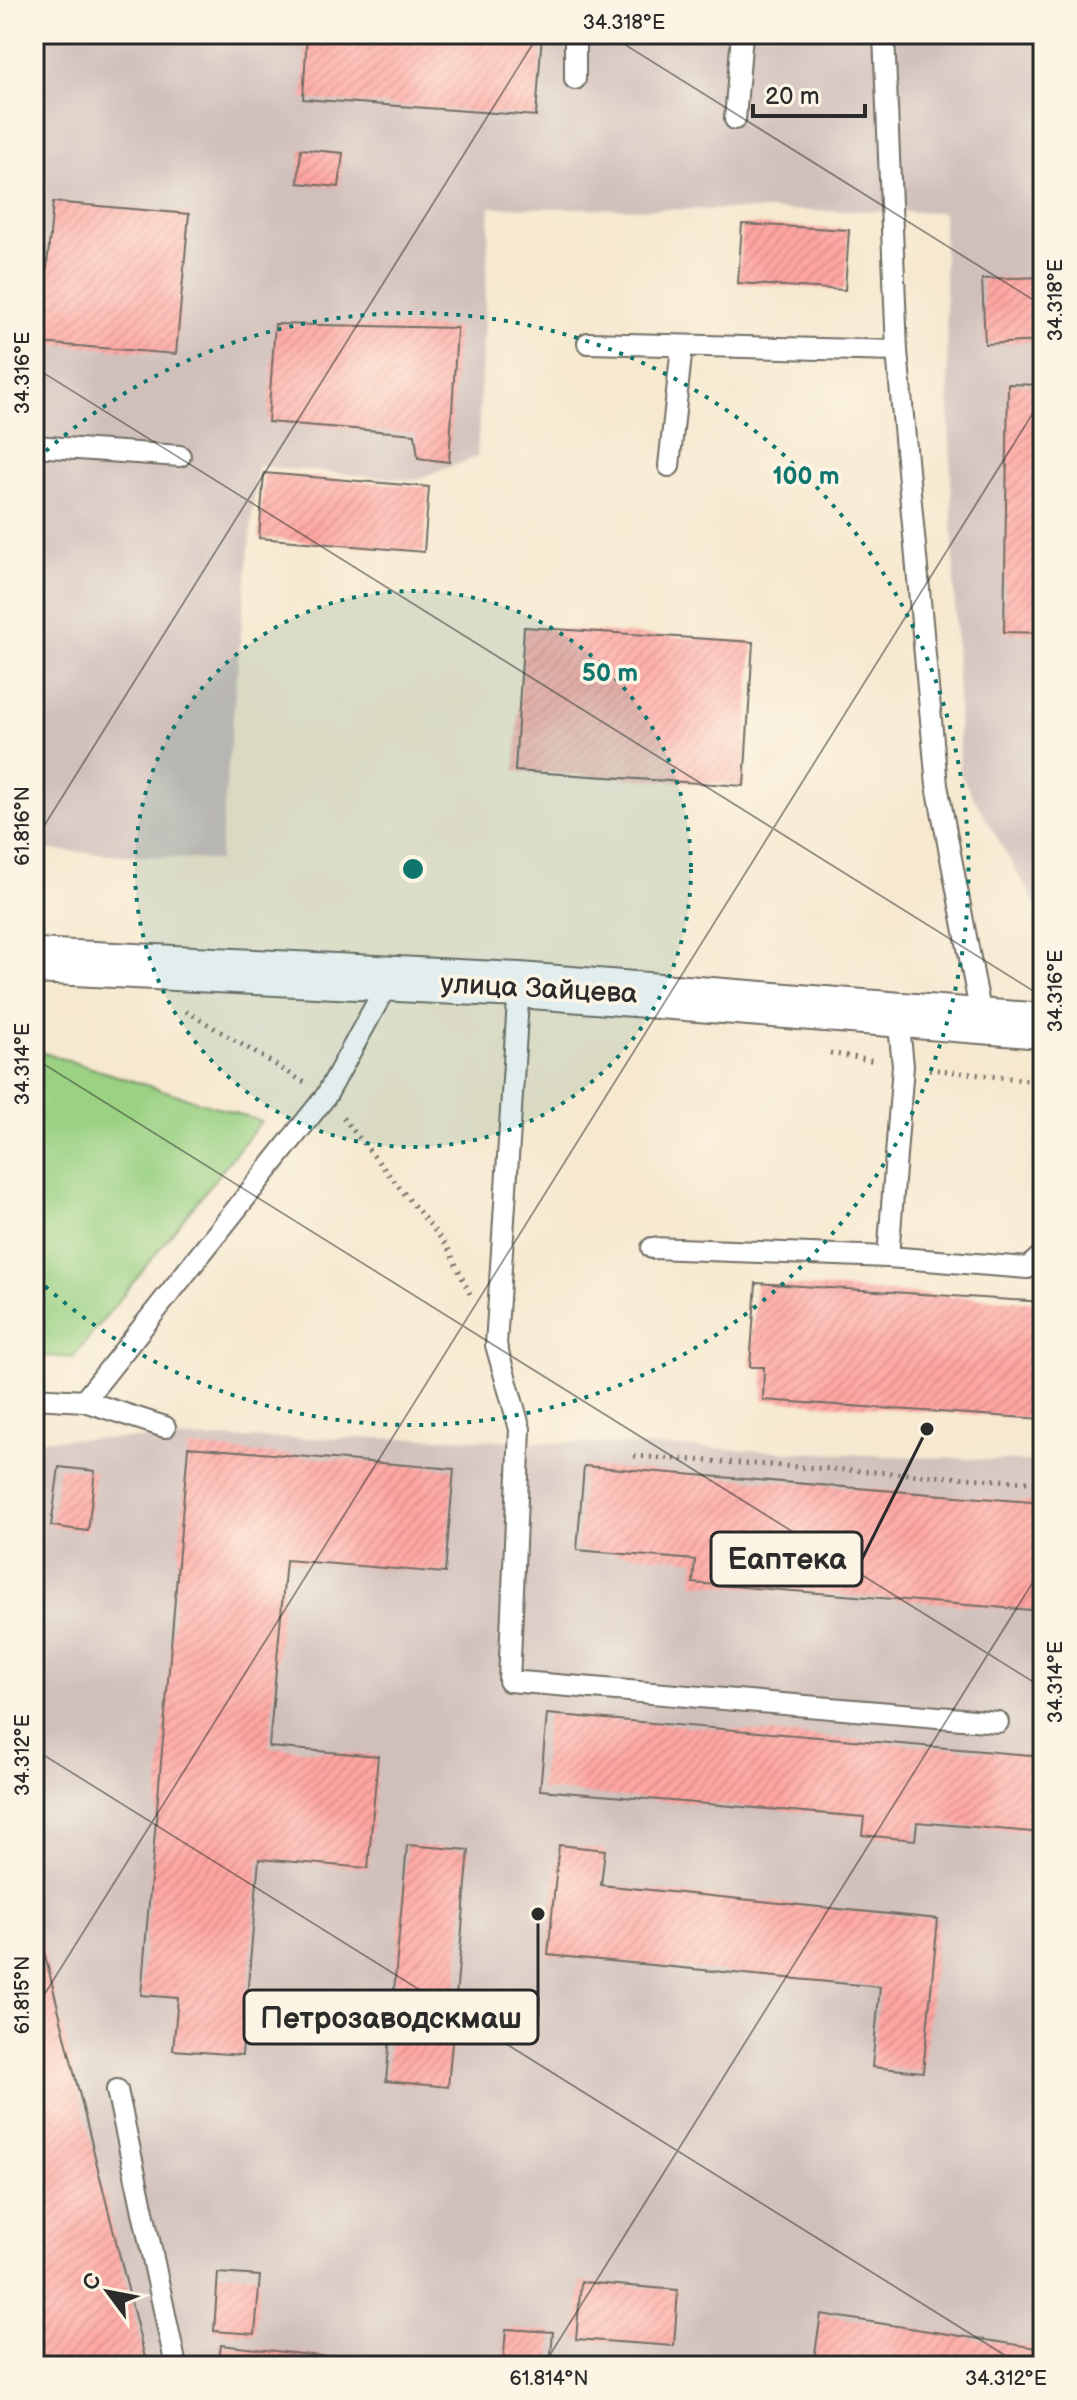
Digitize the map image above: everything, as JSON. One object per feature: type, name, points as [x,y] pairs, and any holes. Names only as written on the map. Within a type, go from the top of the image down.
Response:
[{"type":"main road","name":"улица Зайцева","points":[[34,961],[389,981],[519,985],[1043,1026]]},
{"type":"lane","points":[[575,34],[575,79]]},
{"type":"lane","points":[[735,119],[742,34]]},
{"type":"lane","points":[[884,34],[897,351],[937,785],[982,1021]]},
{"type":"lane","points":[[588,343],[897,351]]},
{"type":"lane","points":[[669,466],[682,346]]},
{"type":"lane","points":[[34,446],[180,456]]},
{"type":"lane","points":[[84,1401],[326,1096],[389,981]]},
{"type":"lane","points":[[519,985],[496,1345],[520,1429],[509,1681],[998,1722]]},
{"type":"lane","points":[[888,1257],[903,1066],[898,1015]]},
{"type":"lane","points":[[652,1248],[888,1257],[1028,1268],[1043,1254]]},
{"type":"lane","points":[[34,1398],[84,1401],[165,1427]]},
{"type":"lane","points":[[117,2090],[176,2366]]},
{"type":"path","points":[[634,1456],[1043,1483]]},
{"type":"shaded area","points":[[34,34],[1043,34],[1043,917],[960,774],[943,212],[490,207],[477,457],[414,480],[257,466],[219,861],[34,849]]},
{"type":"shaded area","points":[[450,1438],[1043,1462],[1043,2366],[34,2366],[34,1439]]},
{"type":"green space","points":[[34,1050],[261,1121],[73,1358],[34,1355]]},
{"type":"building","points":[[307,34],[542,34],[536,116],[303,99]]},
{"type":"building","points":[[301,149],[343,153],[339,187],[298,183]]},
{"type":"building","points":[[53,202],[189,214],[176,354],[40,343]]},
{"type":"building","points":[[742,224],[849,230],[845,290],[738,283]]},
{"type":"building","points":[[1043,277],[1043,341],[985,344],[982,279]]},
{"type":"building","points":[[275,324],[457,328],[449,462],[418,458],[415,434],[268,422]]},
{"type":"building","points":[[1008,384],[1043,385],[1043,633],[1004,632]]},
{"type":"building","points":[[264,473],[429,487],[424,552],[259,538]]},
{"type":"building","points":[[524,627],[753,642],[744,786],[515,771]]},
{"type":"building","points":[[756,1283],[1043,1302],[1043,1419],[763,1400],[764,1367],[750,1367]]},
{"type":"building","points":[[188,1447],[454,1469],[445,1573],[286,1560],[269,1747],[378,1756],[368,1868],[259,1859],[242,2055],[173,2050],[178,1998],[141,1995]]},
{"type":"building","points":[[584,1466],[1043,1503],[1043,1611],[693,1583],[695,1560],[577,1550]]},
{"type":"building","points":[[59,1467],[95,1471],[88,1531],[51,1526]]},
{"type":"building","points":[[547,1714],[1043,1756],[1043,1833],[917,1822],[915,1840],[862,1835],[864,1817],[540,1790]]},
{"type":"building","points":[[407,1845],[469,1850],[448,2087],[386,2081]]},
{"type":"building","points":[[559,1845],[605,1850],[601,1885],[938,1919],[923,2072],[872,2067],[880,1987],[548,1955]]},
{"type":"building","points":[[35,1915],[147,2366],[34,2366]]},
{"type":"building","points":[[218,2273],[260,2276],[255,2334],[214,2331]]},
{"type":"building","points":[[581,2282],[678,2290],[674,2346],[576,2339]]},
{"type":"building","points":[[821,2314],[1043,2349],[1043,2366],[813,2366]]},
{"type":"building","points":[[506,2329],[553,2332],[550,2366],[503,2366]]},
{"type":"building","points":[[221,2345],[337,2358],[336,2366],[218,2366]]},
{"type":"place","name":"Еаптека","points":[[927,1429]]},
{"type":"place","name":"Петрозаводскмаш","points":[[538,1914]]}]
